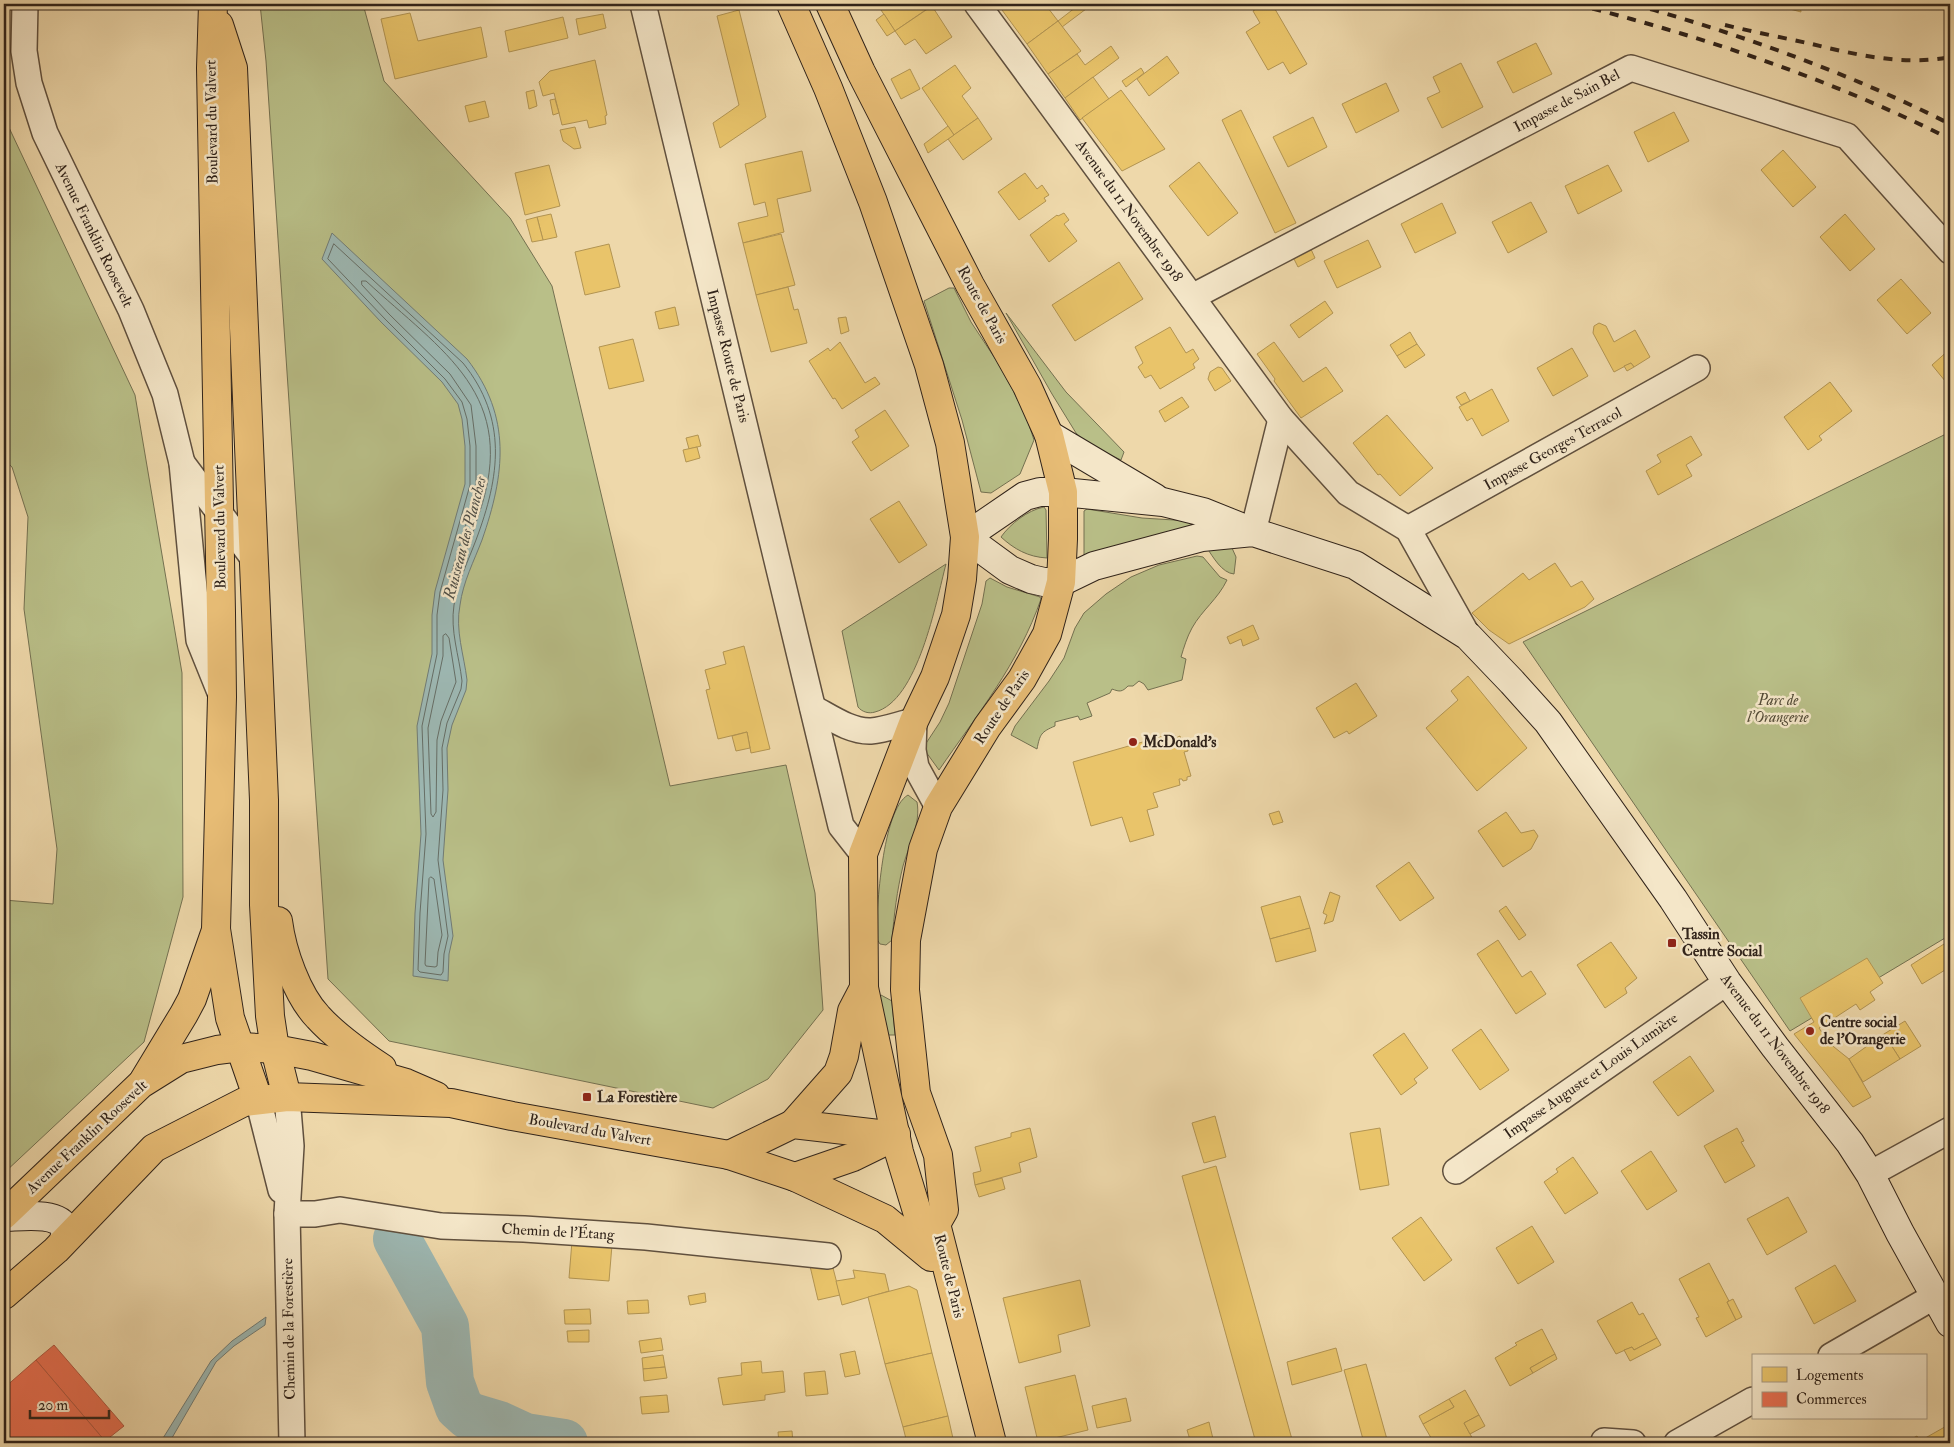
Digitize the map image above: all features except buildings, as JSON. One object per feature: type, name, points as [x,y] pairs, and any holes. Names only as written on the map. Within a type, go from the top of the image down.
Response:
[{"type":"main road","name":"Boulevard du Valvert","points":[[213,4],[211,78],[222,697],[216,929],[226,1001],[241,1047]]},
{"type":"main road","name":"Boulevard du Valvert","points":[[213,4],[233,68],[264,800],[264,905],[270,1016],[275,1048]]},
{"type":"main road","name":"Route de Paris","points":[[791,4],[828,88],[873,202],[930,366],[950,443],[965,537],[962,580],[956,615],[935,677],[914,722],[863,854],[864,988],[899,1152],[931,1257],[978,1443]]},
{"type":"main road","name":"Route de Paris","points":[[830,4],[861,72],[970,285],[1026,386],[1049,435],[1063,492],[1061,582],[1047,634],[1026,671],[987,727],[938,807],[923,849],[906,940],[905,990],[916,1093],[938,1155],[944,1210],[936,1224],[992,1443]]},
{"type":"main road","points":[[1049,435],[1163,502]]},
{"type":"main road","name":"Avenue du 11 Novembre 1918","points":[[965,537],[1025,496],[1040,492],[1063,492],[1163,502],[1203,512],[1253,532],[1355,565],[1468,636],[1548,722],[1673,900],[1727,982],[1775,1048],[1850,1143],[1870,1174],[1950,1323]]},
{"type":"main road","name":"Avenue du 11 Novembre 1918","points":[[1061,582],[1094,566],[1202,537],[1253,532]]},
{"type":"main road","points":[[965,537],[1010,570],[1031,579],[1044,582],[1061,582]]},
{"type":"main road","points":[[264,800],[280,941],[295,982],[316,1016],[344,1042],[406,1083]]},
{"type":"main road","points":[[141,1084],[188,1006],[216,929]]},
{"type":"main road","points":[[729,1155],[793,1124],[838,1072],[844,1056],[852,1011],[864,988]]},
{"type":"main road","name":"Avenue Franklin Roosevelt","points":[[4,1216],[141,1084],[181,1059],[217,1050],[241,1047],[275,1048],[312,1056],[406,1083]]},
{"type":"main road","name":"Chemin de la Forestière","points":[[241,1047],[258,1099]]},
{"type":"main road","name":"Chemin de la Forestière","points":[[275,1048],[287,1097]]},
{"type":"main road","name":"Boulevard du Valvert","points":[[406,1083],[451,1103]]},
{"type":"main road","points":[[795,1177],[853,1157],[896,1136],[900,1120],[916,1093]]},
{"type":"main road","name":"Boulevard du Valvert","points":[[287,1097],[451,1103],[512,1116],[729,1155],[795,1177],[885,1219],[931,1257]]},
{"type":"main road","points":[[4,1296],[64,1240],[154,1148],[244,1102],[287,1097]]},
{"type":"main road","points":[[793,1124],[896,1136],[924,1167],[928,1178],[936,1224]]},
{"type":"main road","points":[[4,1216],[48,1216],[61,1223],[65,1230],[64,1240]]},
{"type":"street","name":"Avenue Franklin Roosevelt","points":[[25,4],[24,51],[29,84],[45,132],[131,310],[165,394],[182,463],[199,640],[222,697]]},
{"type":"street","name":"Impasse Route de Paris","points":[[642,4],[841,826],[863,854]]},
{"type":"street","name":"Avenue du 11 Novembre 1918","points":[[977,4],[1281,419],[1348,493],[1408,529],[1468,636]]},
{"type":"street","name":"Impasse de Sain Bel","points":[[1192,296],[1631,68],[1847,136],[1950,251]]},
{"type":"street","name":"Impasse Georges Terracol","points":[[1408,529],[1697,368]]},
{"type":"street","points":[[1253,532],[1281,419]]},
{"type":"street","name":"Avenue Franklin Roosevelt","points":[[182,463],[254,559]]},
{"type":"street","points":[[813,708],[859,730],[870,731],[914,722],[913,750],[916,767],[938,807]]},
{"type":"street","name":"Impasse Auguste et Louis Lumière","points":[[1456,1171],[1727,982]]},
{"type":"street","name":"Chemin de la Forestière","points":[[287,1097],[291,1159],[287,1214],[292,1443]]},
{"type":"street","name":"Chemin de la Forestière","points":[[258,1099],[287,1214]]},
{"type":"street","points":[[1870,1174],[1950,1130]]},
{"type":"street","name":"Chemin de l'Étang","points":[[287,1214],[315,1214],[340,1210],[441,1226],[646,1237],[828,1256]]},
{"type":"street","points":[[1834,1354],[1935,1296]]},
{"type":"street","points":[[1677,1443],[1752,1401]]},
{"type":"street","points":[[1604,1441],[1633,1443]]},
{"type":"green space","points":[[260,4],[363,4],[384,81],[510,218],[552,286],[670,786],[786,765],[815,893],[823,1010],[768,1079],[713,1108],[389,1041],[328,979],[266,61]]},
{"type":"green space","points":[[4,117],[135,395],[182,673],[183,897],[144,1042],[4,1173],[4,900],[53,904],[57,849],[24,609],[28,517],[12,467],[4,460]]},
{"type":"green space","points":[[949,288],[954,288],[971,322],[998,363],[1027,419],[1034,440],[1020,474],[991,493],[981,492],[962,420],[924,301]]},
{"type":"green space","points":[[1006,313],[1066,392],[1124,452],[1121,460],[1088,444],[1076,433]]},
{"type":"green space","name":"Parc de l'Orangerie","points":[[1950,432],[1950,935],[1790,1031],[1523,642]]},
{"type":"green space","points":[[1044,507],[1046,510],[1047,558],[1022,552],[1001,537],[1020,518]]},
{"type":"green space","points":[[1087,509],[1142,518],[1190,521],[1192,525],[1191,532],[1084,556],[1084,511]]},
{"type":"green space","points":[[1207,548],[1232,548],[1236,557],[1234,574],[1222,568]]},
{"type":"green space","points":[[1197,556],[1203,557],[1220,577],[1227,580],[1192,628],[1181,657],[1186,659],[1182,680],[1148,690],[1139,681],[1121,691],[1112,689],[1110,693],[1087,703],[1092,716],[1080,720],[1078,716],[1055,722],[1055,726],[1042,734],[1037,749],[1011,735],[1015,726],[1064,658],[1075,628],[1084,613],[1106,594],[1131,577],[1159,565]]},
{"type":"green space","points":[[946,564],[923,648],[903,690],[890,704],[875,712],[868,713],[862,710],[858,707],[842,631]]},
{"type":"green space","points":[[990,578],[1007,587],[1040,597],[1041,599],[1032,622],[1009,667],[939,770],[926,752],[921,751],[940,722],[949,703],[982,604],[986,581]]},
{"type":"green space","points":[[908,795],[917,802],[916,826],[901,875],[892,940],[886,945],[880,944],[876,938],[878,905],[887,839],[892,819],[899,804]]},
{"type":"green space","points":[[881,995],[892,1001],[895,1035],[885,1035]]},
{"type":"water","points":[[332,233],[467,359],[482,381],[492,402],[498,424],[500,446],[496,492],[482,540],[461,596],[459,614],[459,633],[467,680],[466,690],[452,725],[447,748],[448,790],[443,860],[453,936],[449,954],[448,981],[413,976],[415,913],[421,834],[417,726],[432,654],[432,615],[435,591],[465,484],[465,446],[462,419],[458,404],[442,382],[381,322],[322,259]]},
{"type":"water","points":[[266,1317],[265,1325],[234,1346],[216,1362],[169,1443],[160,1443],[211,1361],[232,1341]]},
{"type":"waterway","name":"Ruisseau des Planches","points":[[397,1239],[445,1326],[450,1382],[459,1407],[469,1416],[499,1425],[525,1437],[564,1443]]},
{"type":"railway","points":[[1575,4],[1719,45],[1766,61],[1859,97],[1950,139]]},
{"type":"railway","points":[[1633,4],[1794,56],[1873,88],[1950,124]]},
{"type":"railway","points":[[1725,25],[1881,58],[1916,60],[1950,57]]},
{"type":"place","name":"McDonald's","points":[[1133,742]]},
{"type":"place","name":"Tassin Centre Social","points":[[1672,943]]},
{"type":"place","name":"Centre social de l'Orangerie","points":[[1810,1031]]},
{"type":"place","name":"La Forestière","points":[[587,1097]]}]
